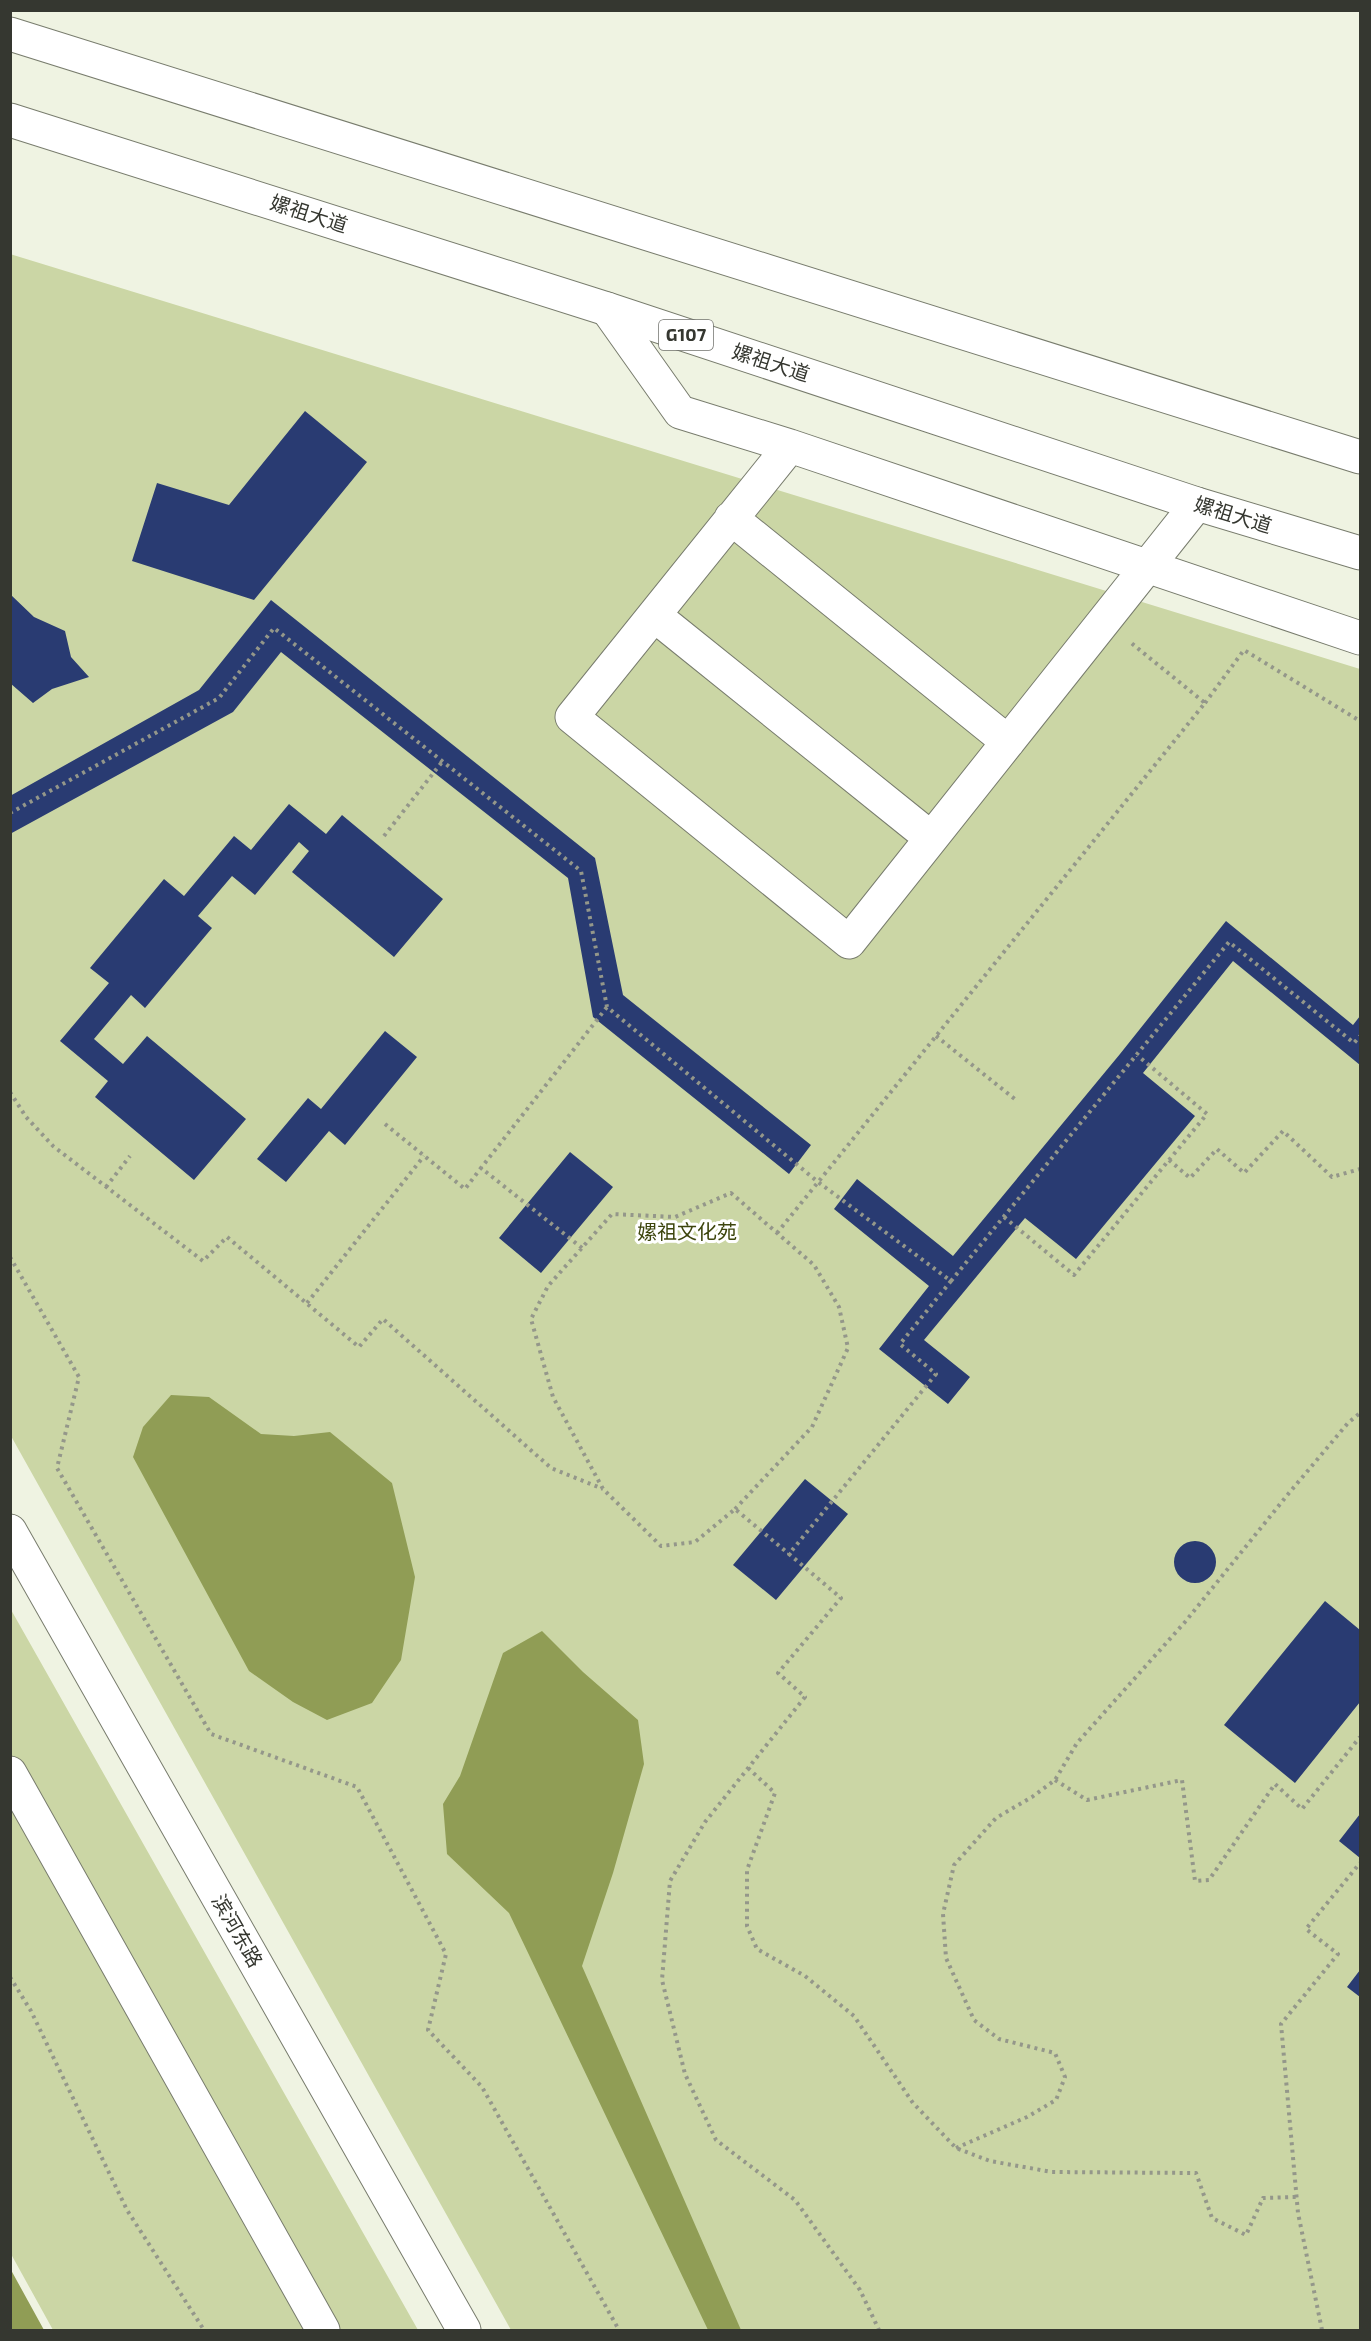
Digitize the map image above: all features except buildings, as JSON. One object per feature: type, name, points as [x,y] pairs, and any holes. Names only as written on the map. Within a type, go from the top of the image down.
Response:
[{"type":"main road","points":[[10,34],[1360,457]]},
{"type":"main road","name":"嫘祖大道","points":[[10,120],[607,309],[1197,504],[1360,553]]},
{"type":"main road","points":[[607,309],[680,412],[790,446],[1360,638]]},
{"type":"main road","points":[[790,446],[572,717],[849,942],[1197,504]]},
{"type":"main road","points":[[731,518],[1008,742]]},
{"type":"main road","points":[[654,615],[931,838]]},
{"type":"main road","name":"滨河东路","points":[[10,1531],[464,2331]]},
{"type":"main road","points":[[10,1773],[323,2331]]},
{"type":"path","points":[[1104,621],[1205,703]]},
{"type":"path","points":[[10,813],[219,698],[274,628],[581,871],[607,1007],[818,1182],[951,1281]]},
{"type":"path","points":[[777,1233],[1205,703],[1244,650],[1360,722]]},
{"type":"path","points":[[384,836],[442,762]]},
{"type":"path","points":[[789,1554],[936,1374],[900,1344],[1229,942],[1354,1043],[1360,1036]]},
{"type":"path","points":[[385,1124],[465,1189],[607,1007]]},
{"type":"path","points":[[936,1036],[1016,1100]]},
{"type":"path","points":[[1004,1217],[1074,1275],[1207,1114],[1137,1055]]},
{"type":"path","points":[[10,1092],[26,1117],[53,1146],[203,1262],[227,1237],[359,1347],[383,1319],[551,1468],[603,1489]]},
{"type":"path","points":[[1169,1160],[1190,1178],[1216,1149],[1244,1173],[1283,1131],[1332,1177],[1360,1169]]},
{"type":"path","points":[[106,1187],[130,1156]]},
{"type":"path","points":[[307,1303],[424,1156]]},
{"type":"path","points":[[481,1168],[582,1248]]},
{"type":"path","points":[[731,1193],[814,1265],[839,1307],[848,1348],[812,1426],[735,1509],[695,1542],[661,1546],[603,1489],[553,1398],[531,1319],[548,1286],[582,1248],[612,1214],[675,1217],[731,1193]]},
{"type":"path","points":[[10,1257],[80,1377],[57,1468],[211,1734],[357,1787],[446,1954],[428,2030],[482,2087],[619,2331]]},
{"type":"path","points":[[956,2148],[1027,2117],[1056,2100],[1065,2077],[1055,2053],[999,2039],[974,2020],[946,1958],[943,1914],[954,1865],[996,1818],[1032,1797],[1055,1780],[1077,1743],[1185,1622],[1289,1492],[1348,1423],[1360,1413]]},
{"type":"path","points":[[735,1509],[841,1598],[778,1673],[806,1697],[705,1822],[670,1881],[662,1980],[685,2074],[716,2140],[795,2200],[860,2290],[879,2331]]},
{"type":"path","points":[[1055,1780],[1088,1800],[1182,1780],[1196,1881],[1209,1880],[1275,1784],[1302,1809],[1360,1737]]},
{"type":"path","points":[[748,1768],[775,1793],[747,1870],[747,1926],[757,1949],[805,1976],[854,2016],[913,2103],[956,2148],[990,2161],[1052,2172],[1196,2173],[1212,2218],[1246,2235],[1263,2198],[1296,2197]]},
{"type":"path","points":[[1322,2331],[1298,2213],[1281,2024],[1338,1954],[1306,1929],[1360,1863]]},
{"type":"path","points":[[10,1977],[31,2011],[127,2210],[204,2331]]},
{"type":"green space","name":"嫘祖文化苑","points":[[10,254],[1360,669],[1360,2330],[511,2330],[11,1436]]},
{"type":"green space","points":[[10,1608],[418,2330],[53,2330],[11,2254]]},
{"type":"shaded area","points":[[171,1395],[209,1397],[261,1434],[294,1436],[330,1432],[392,1483],[415,1577],[401,1660],[372,1703],[327,1720],[293,1702],[249,1671],[133,1457],[143,1427]]},
{"type":"shaded area","points":[[542,1631],[583,1672],[638,1720],[644,1764],[613,1873],[582,1966],[741,2330],[708,2330],[509,1913],[447,1854],[443,1804],[460,1776],[503,1653]]},
{"type":"shaded area","points":[[11,2270],[44,2330],[11,2330]]}]
